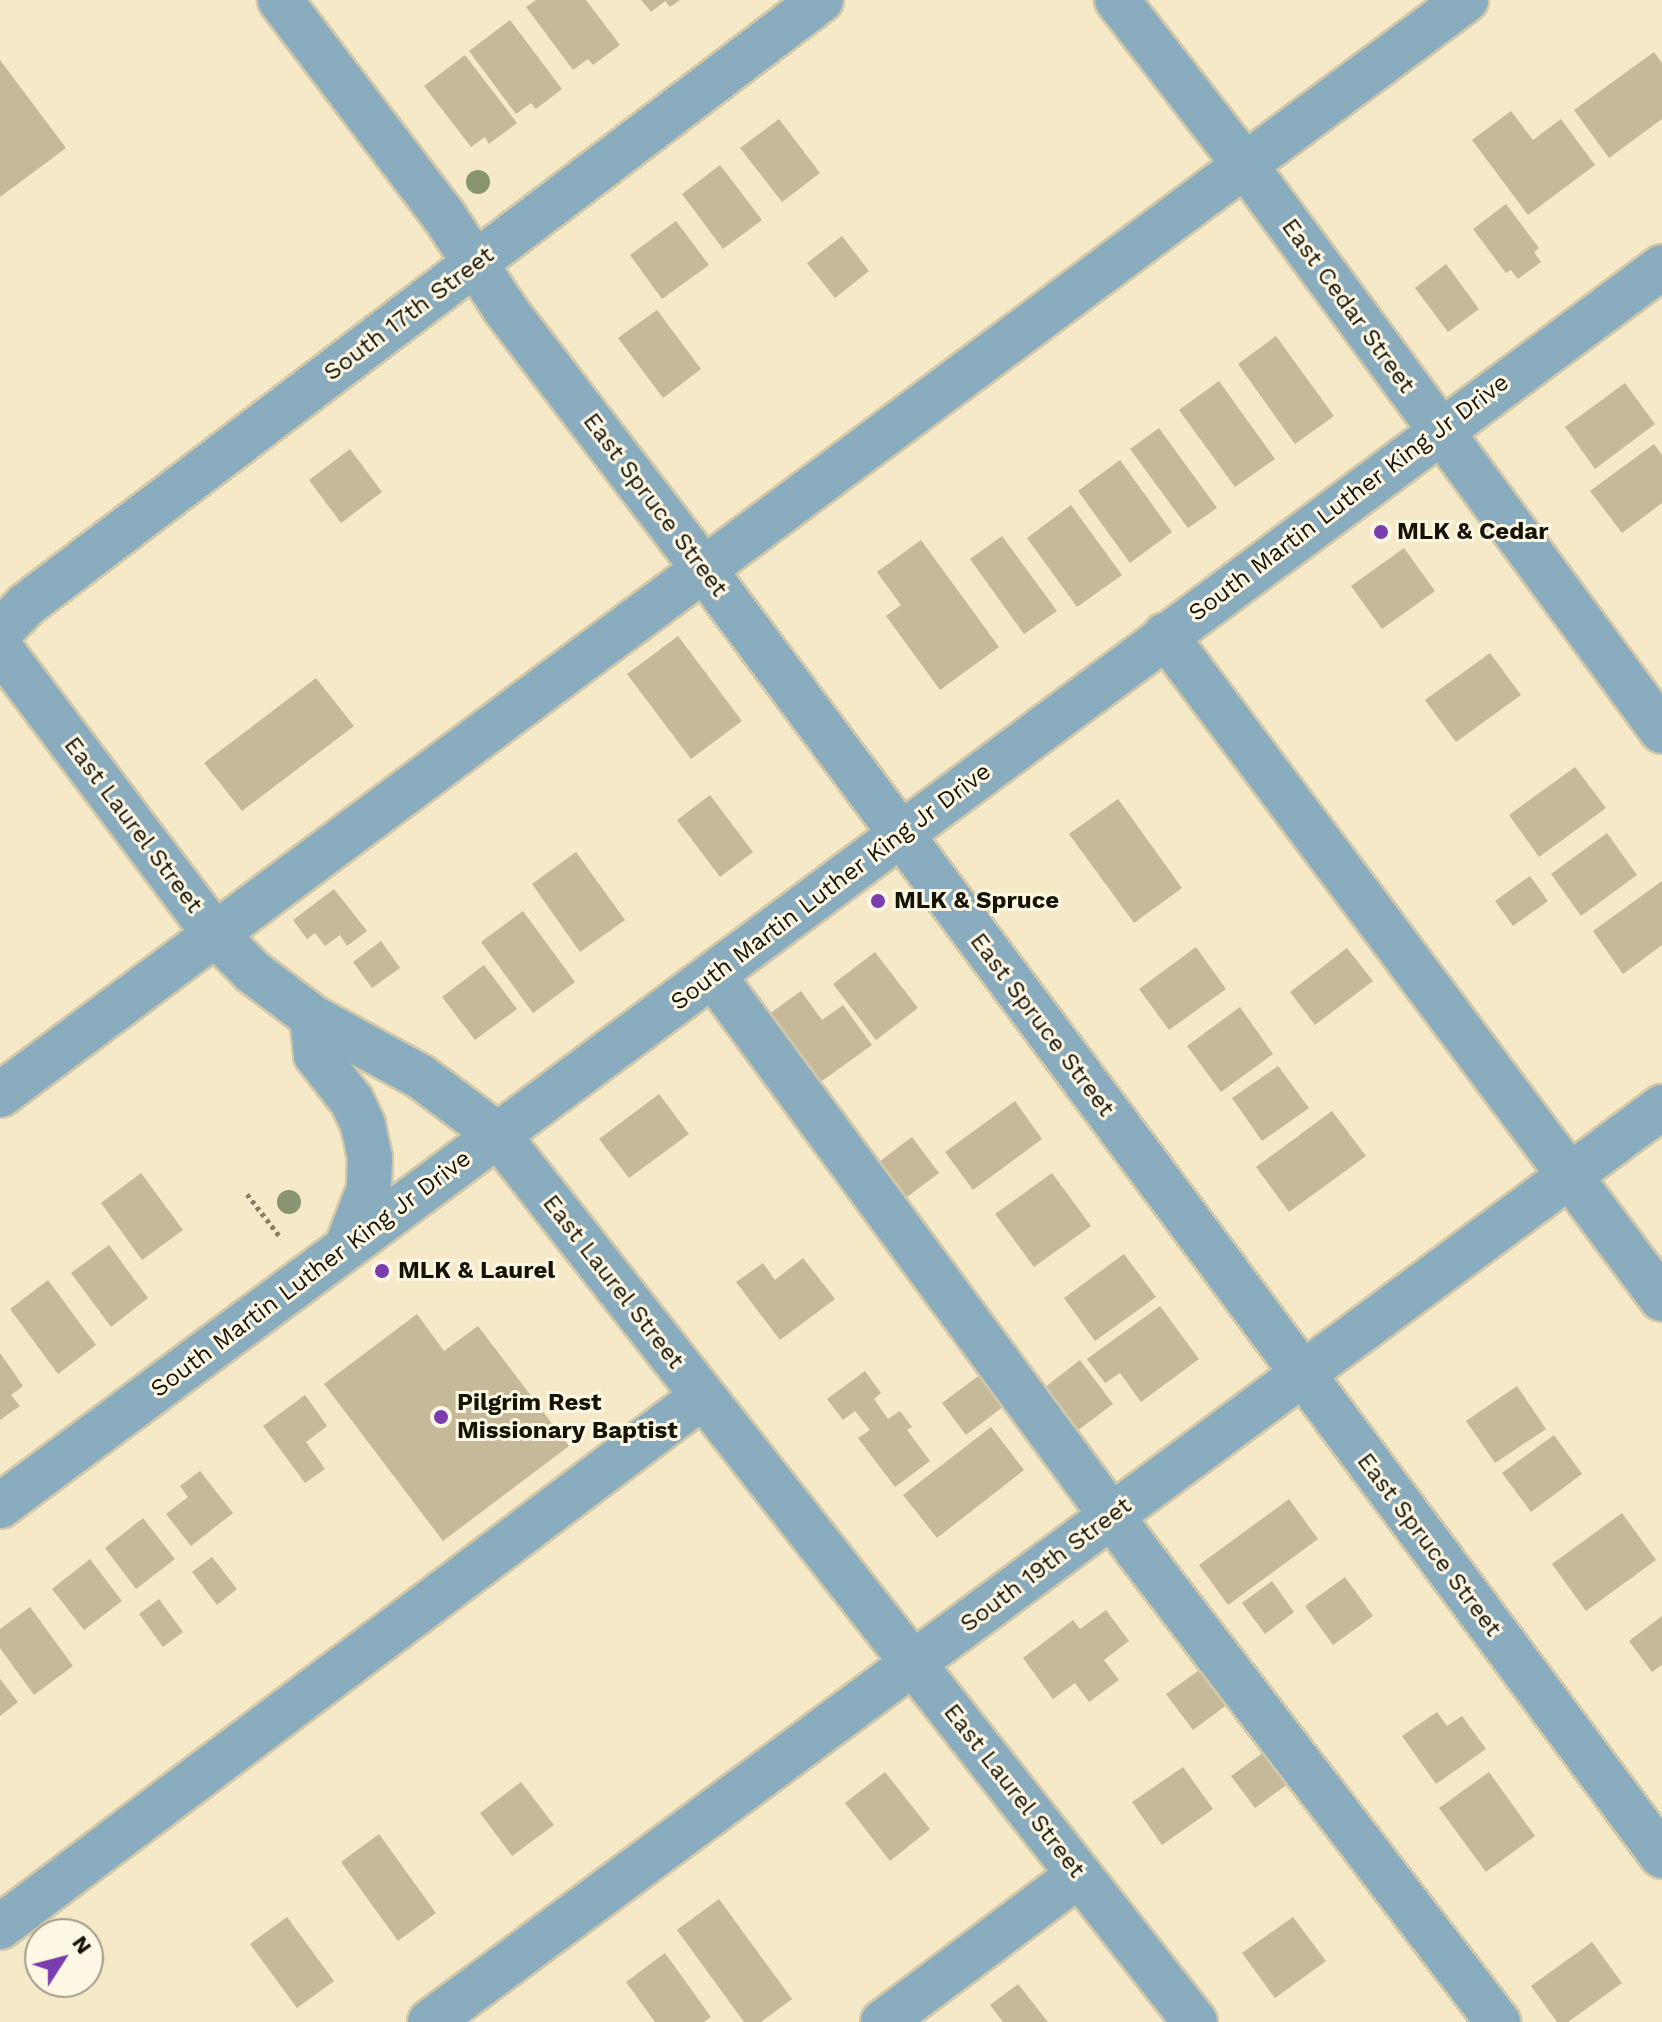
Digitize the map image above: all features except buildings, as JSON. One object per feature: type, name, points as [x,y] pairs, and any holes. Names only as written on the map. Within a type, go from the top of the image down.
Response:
[{"type":"street","name":"East Spruce Street","points":[[280,0],[444,216],[475,264],[899,836],[1662,1856]]},
{"type":"street","name":"South 17th Street","points":[[0,632],[26,605],[821,0]]},
{"type":"street","name":"East Cedar Street","points":[[1117,0],[1245,165],[1662,731]]},
{"type":"street","points":[[0,1095],[1466,0]]},
{"type":"street","name":"South Martin Luther King Jr Drive","points":[[0,1506],[1662,267]]},
{"type":"street","points":[[1165,635],[1662,1299]]},
{"type":"street","name":"East Laurel Street","points":[[0,648],[215,934],[253,972],[312,1017],[421,1077],[498,1135],[1195,2022]]},
{"type":"street","points":[[713,975],[1113,1515],[1498,2022]]},
{"type":"street","points":[[312,1017],[316,1055],[352,1101],[363,1125],[370,1157],[369,1189],[347,1246]]},
{"type":"street","name":"South 19th Street","points":[[430,2022],[1662,1107]]},
{"type":"street","points":[[0,1927],[702,1397]]},
{"type":"street","points":[[883,2022],[1079,1875]]},
{"type":"path","points":[[247,1194],[281,1238]]},
{"type":"place","name":"MLK & Cedar","points":[[1381,532]]},
{"type":"place","name":"MLK & Spruce","points":[[878,901]]},
{"type":"place","name":"MLK & Laurel","points":[[382,1271]]},
{"type":"place","name":"Pilgrim Rest Missionary Baptist","points":[[441,1417]]}]
